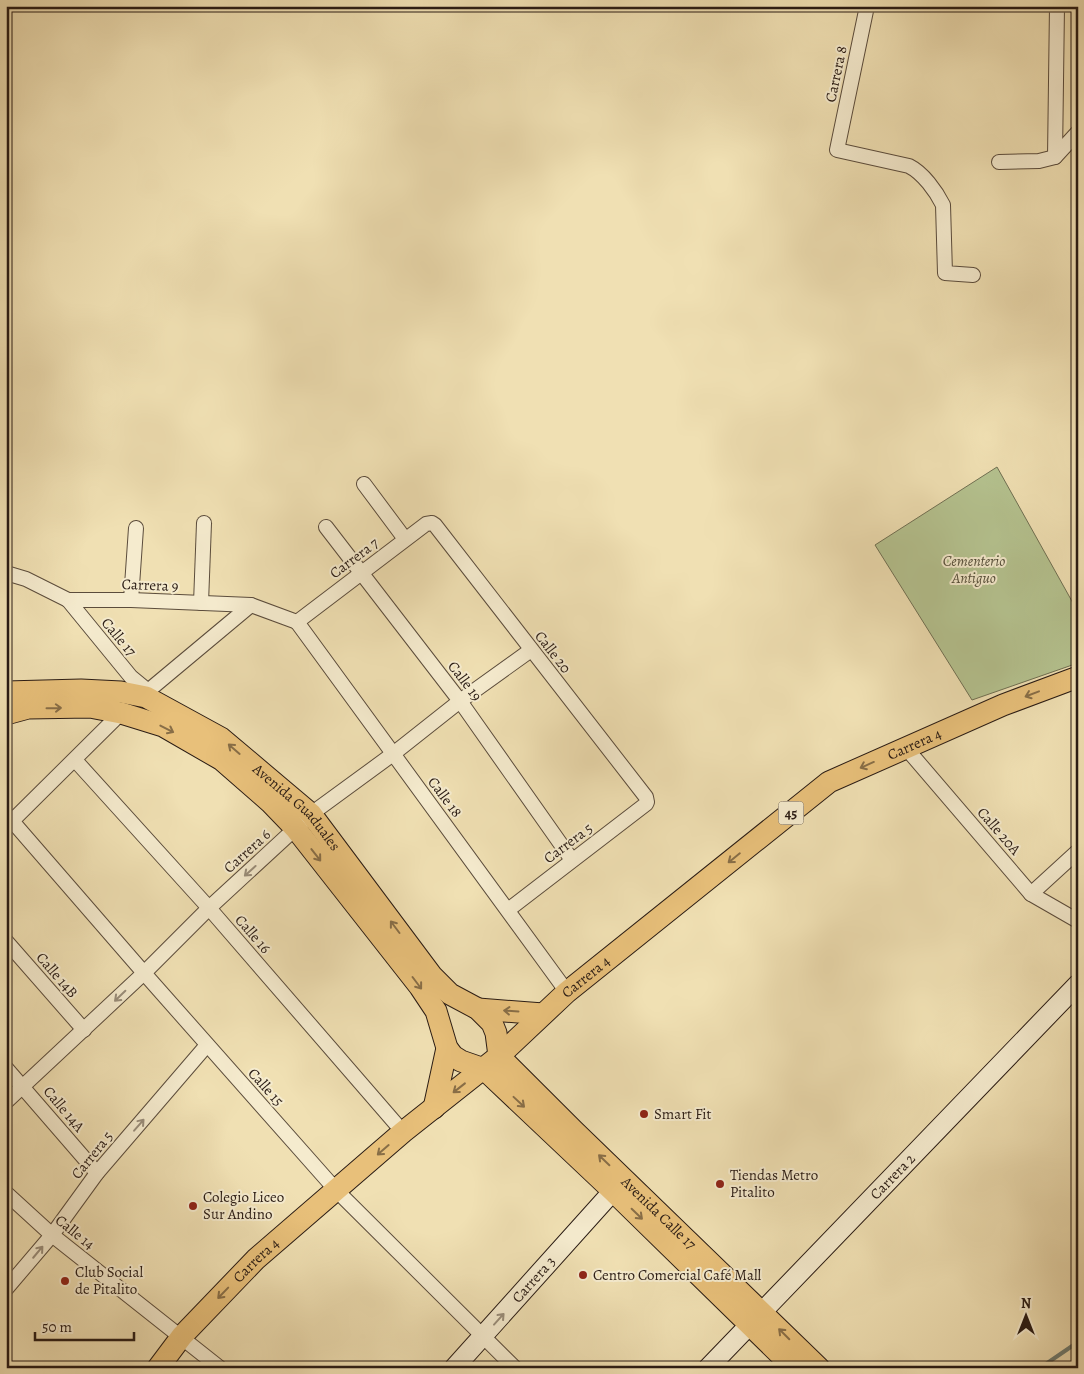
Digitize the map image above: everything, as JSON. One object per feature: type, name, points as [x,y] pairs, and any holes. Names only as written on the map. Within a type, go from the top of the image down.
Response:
[{"type":"main road","name":"Carrera 4","points":[[158,1368],[182,1336],[256,1259],[403,1132],[492,1062],[567,992],[829,782],[1003,705],[1078,677]]},
{"type":"main road","name":"Avenida Guaduales","points":[[9,688],[147,694],[221,738],[311,814],[432,976],[450,994],[478,1009],[492,1024],[496,1033],[492,1062]]},
{"type":"main road","name":"Avenida Guaduales","points":[[6,714],[28,708],[90,708],[121,713],[163,726],[222,760],[270,802],[296,830],[420,987],[436,1011],[447,1048]]},
{"type":"main road","name":"Carrera 2","points":[[708,1368],[1078,984]]},
{"type":"main road","points":[[478,1009],[543,1014]]},
{"type":"main road","points":[[447,1048],[453,1056],[461,1061],[492,1062]]},
{"type":"main road","points":[[434,1108],[447,1048]]},
{"type":"main road","name":"Avenida Calle 17","points":[[492,1062],[574,1131],[756,1318],[794,1368]]},
{"type":"main road","name":"Avenida Calle 17","points":[[492,1062],[613,1191],[756,1318],[819,1368]]},
{"type":"main road","name":"Carrera 3","points":[[454,1368],[484,1337],[613,1191]]},
{"type":"street","name":"Carrera 8","points":[[867,6],[836,150],[909,166],[916,170],[939,198],[942,205],[945,273],[973,275]]},
{"type":"street","points":[[1055,156],[1057,6]]},
{"type":"street","points":[[999,162],[1039,161],[1055,156],[1078,132]]},
{"type":"street","points":[[364,484],[405,539]]},
{"type":"street","points":[[201,603],[204,523]]},
{"type":"street","name":"Carrera 7","points":[[297,622],[405,539],[426,524],[432,523]]},
{"type":"street","name":"Calle 20","points":[[432,523],[646,798],[647,802]]},
{"type":"street","points":[[131,600],[136,528]]},
{"type":"street","name":"Calle 19","points":[[326,528],[362,572],[460,701],[572,860]]},
{"type":"street","name":"Carrera 9","points":[[6,573],[26,579],[68,600],[131,600],[251,605],[297,622]]},
{"type":"street","name":"Calle 17","points":[[68,600],[147,694]]},
{"type":"street","points":[[147,694],[251,605]]},
{"type":"street","name":"Calle 18","points":[[297,622],[567,992]]},
{"type":"street","name":"Carrera 6","points":[[6,1102],[144,973],[209,908],[296,830],[311,814],[393,754],[460,701],[531,650]]},
{"type":"street","points":[[8,820],[75,760],[121,713]]},
{"type":"street","name":"Calle 20A","points":[[906,748],[1031,894],[1078,922]]},
{"type":"street","name":"Calle 16","points":[[75,760],[209,908],[403,1132]]},
{"type":"street","name":"Carrera 5","points":[[508,910],[647,802]]},
{"type":"street","name":"Calle 15","points":[[8,820],[336,1190],[515,1368]]},
{"type":"street","points":[[1031,894],[1078,852]]},
{"type":"street","name":"Calle 14B","points":[[6,941],[84,1030]]},
{"type":"street","name":"Carrera 5","points":[[8,1282],[52,1235],[97,1173],[207,1045]]},
{"type":"street","name":"Calle 14A","points":[[6,1068],[24,1086],[97,1173]]},
{"type":"street","name":"Calle 14","points":[[6,1193],[52,1235],[182,1336],[220,1368]]},
{"type":"green space","name":"Cementerio Antiguo","points":[[997,467],[1078,612],[1078,663],[972,700],[875,545]]},
{"type":"waterway","points":[[1040,1368],[1078,1342]]},
{"type":"place","name":"Smart Fit","points":[[644,1114]]},
{"type":"place","name":"Tiendas Metro Pitalito","points":[[720,1184]]},
{"type":"place","name":"Colegio Liceo Sur Andino","points":[[193,1206]]},
{"type":"place","name":"Centro Comercial Café Mall","points":[[583,1275]]},
{"type":"place","name":"Club Social de Pitalito","points":[[65,1281]]}]
